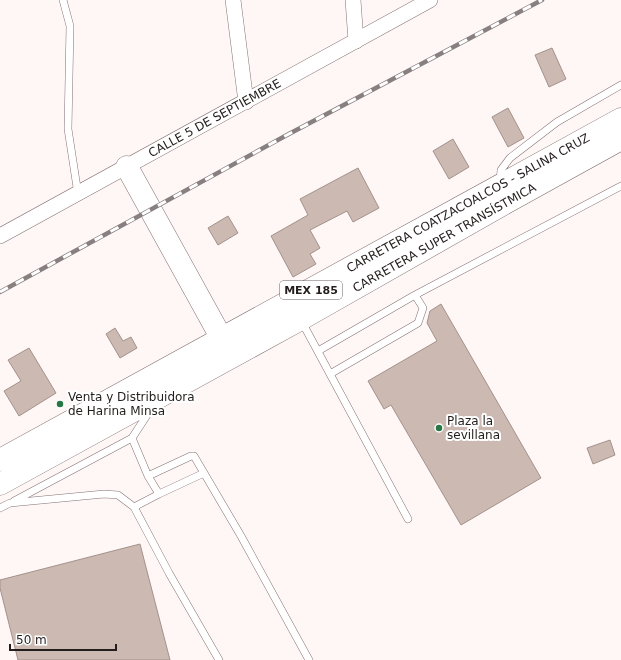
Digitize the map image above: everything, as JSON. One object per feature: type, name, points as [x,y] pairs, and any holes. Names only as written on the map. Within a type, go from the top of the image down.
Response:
[{"type":"main road","name":"CARRETERA COATZACOALCOS - SALINA CRUZ","points":[[504,194],[621,119]]},
{"type":"main road","name":"CARRETERA SUPER TRANSÍSTMICA","points":[[5,494],[160,396],[226,360],[296,310],[504,194],[621,139]]},
{"type":"main road","points":[[127,167],[222,339],[226,360]]},
{"type":"main road","name":"MEX 185","points":[[0,460],[222,339],[296,310]]},
{"type":"street","points":[[234,0],[246,102]]},
{"type":"street","points":[[353,0],[356,41]]},
{"type":"street","name":"CALLE 5 DE SEPTIEMBRE","points":[[0,236],[430,0]]},
{"type":"lane","points":[[63,0],[70,26],[68,129],[78,194]]},
{"type":"lane","points":[[504,194],[501,170],[510,158],[557,122],[621,85]]},
{"type":"lane","points":[[318,351],[415,295],[621,186]]},
{"type":"lane","points":[[330,374],[418,323],[423,308],[415,295]]},
{"type":"lane","points":[[296,310],[408,519]]},
{"type":"lane","points":[[0,508],[5,494],[132,438],[160,396]]},
{"type":"lane","points":[[132,438],[148,476],[159,494]]},
{"type":"lane","points":[[148,476],[194,456],[241,536],[309,660]]},
{"type":"lane","points":[[134,507],[204,473]]},
{"type":"lane","points":[[5,494],[118,495],[134,507],[169,573],[219,660]]},
{"type":"building","points":[[552,48],[566,79],[549,87],[535,55]]},
{"type":"building","points":[[508,108],[524,138],[508,147],[492,117]]},
{"type":"building","points":[[453,139],[469,167],[449,179],[433,151]]},
{"type":"building","points":[[358,168],[379,208],[353,222],[347,211],[310,230],[320,248],[310,254],[316,264],[293,277],[271,236],[308,215],[300,199]]},
{"type":"building","points":[[228,216],[238,233],[218,245],[208,228]]},
{"type":"building","points":[[441,304],[541,478],[461,525],[391,405],[384,409],[368,381],[437,341],[427,323],[430,311]]},
{"type":"building","points":[[115,328],[123,341],[131,337],[137,348],[120,358],[106,334]]},
{"type":"building","points":[[29,348],[56,393],[19,416],[4,391],[21,381],[8,360]]},
{"type":"building","points":[[610,440],[615,455],[593,464],[587,448]]},
{"type":"building","points":[[140,544],[170,660],[18,660],[0,588],[0,580]]},
{"type":"railway","points":[[0,292],[287,135],[542,0]]},
{"type":"place","name":"Venta y Distribuidora de Harina Minsa","points":[[60,404]]},
{"type":"place","name":"Plaza la sevillana","points":[[439,428]]}]
